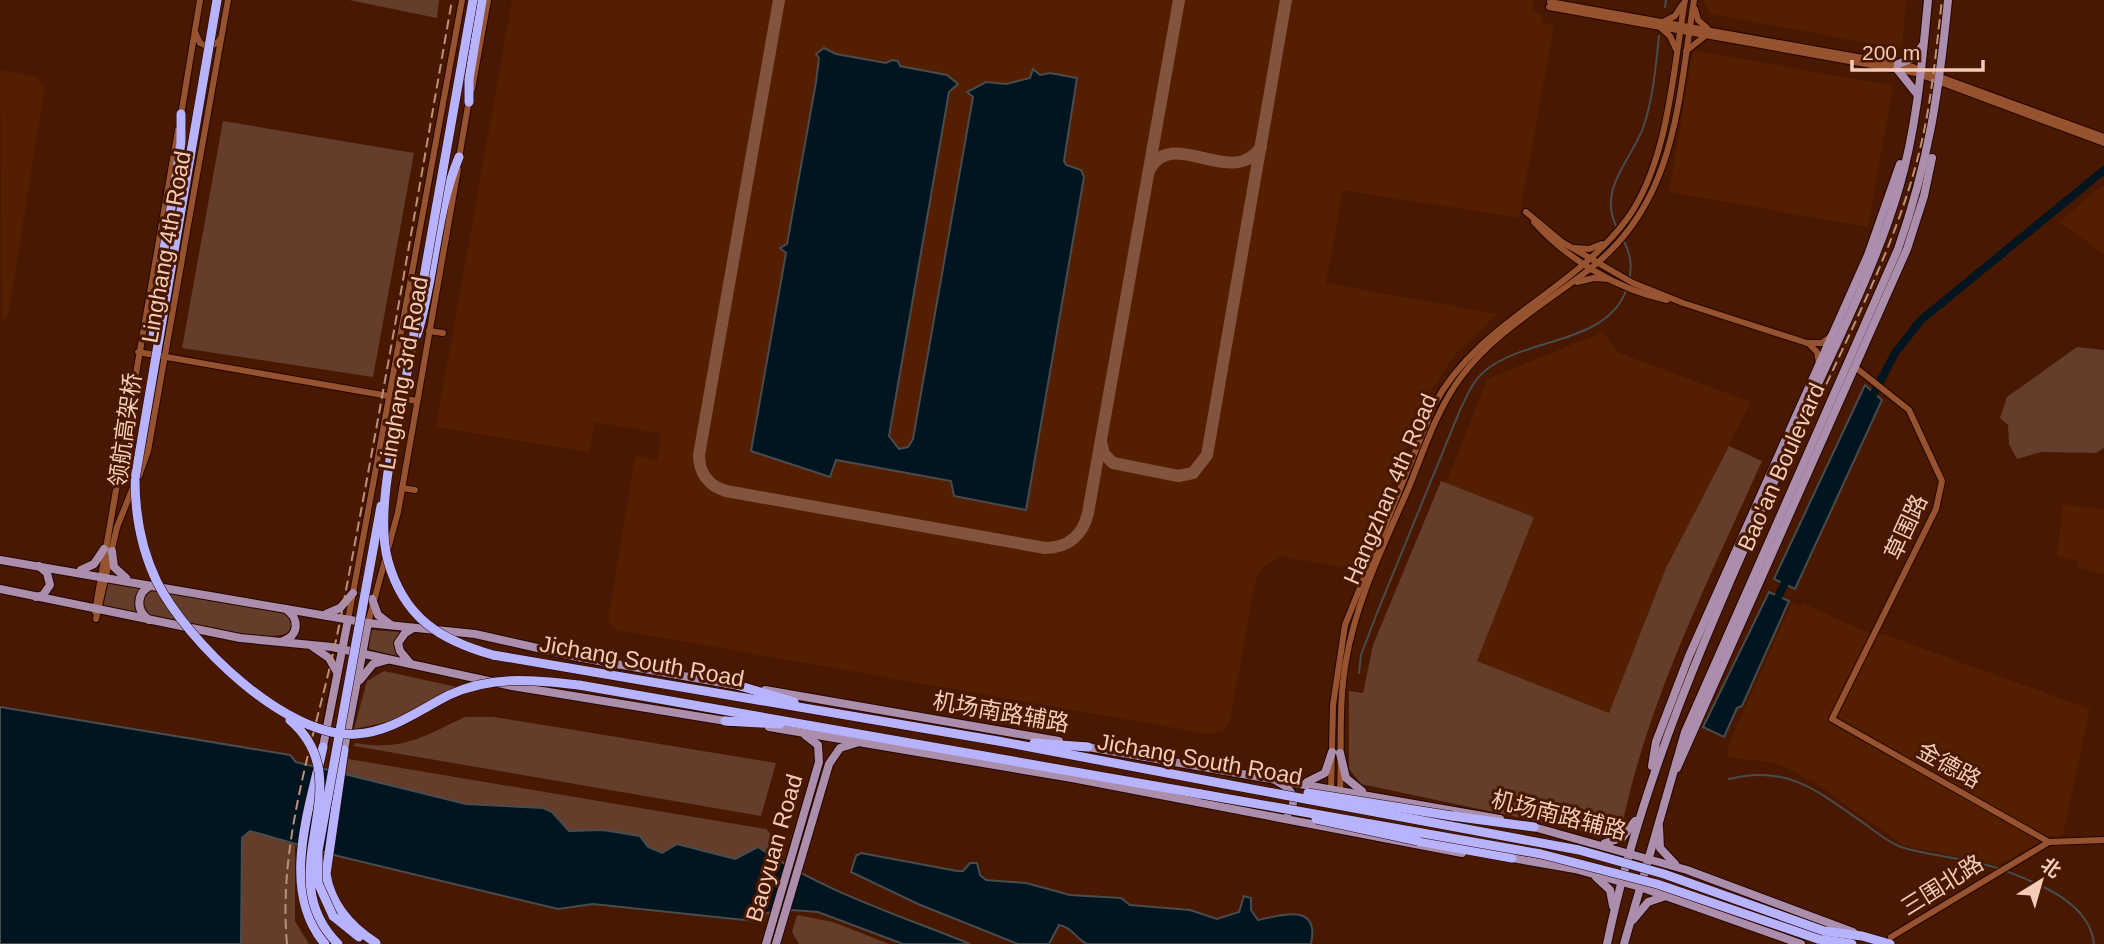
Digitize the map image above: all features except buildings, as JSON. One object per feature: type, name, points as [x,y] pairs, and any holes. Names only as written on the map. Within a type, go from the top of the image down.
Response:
[{"type":"highway","name":"领航高架桥","points":[[217,0],[135,479],[135,511],[144,550],[163,593],[191,631],[270,703],[318,730],[358,734],[390,726],[450,695],[479,684],[519,679],[579,685]]},
{"type":"highway","points":[[377,944],[349,931],[333,916],[318,883],[318,851],[473,0]]},
{"type":"highway","points":[[469,102],[468,79],[482,0]]},
{"type":"highway","points":[[150,385],[160,266],[181,142],[181,114]]},
{"type":"highway","points":[[410,357],[427,306],[450,181],[459,156]]},
{"type":"highway","name":"Jichang South Road","points":[[391,460],[384,540],[397,584],[422,620],[441,636],[493,655],[998,741],[1510,835],[1590,853],[1673,877],[1821,935],[1862,936],[1891,941]]},
{"type":"highway","name":"Jichang South Road","points":[[579,685],[1541,854],[1657,884],[1852,944]]},
{"type":"highway","points":[[740,686],[833,713]]},
{"type":"highway","points":[[270,703],[306,735],[319,761],[321,788],[309,862],[310,884],[318,915],[338,944]]},
{"type":"highway","points":[[726,721],[831,728]]},
{"type":"highway","points":[[998,741],[1088,747]]},
{"type":"highway","points":[[323,747],[301,863],[300,885],[305,909],[325,944]]},
{"type":"highway","points":[[344,750],[326,865],[329,889],[341,912],[355,928],[377,944]]},
{"type":"highway","points":[[1225,784],[1331,796],[1534,827]]},
{"type":"highway","points":[[1222,797],[1418,841],[1512,858]]},
{"type":"main road","name":"Bao'an Boulevard","points":[[1605,944],[1641,809],[1685,685],[1887,224],[1904,169],[1921,72],[1928,0]]},
{"type":"main road","name":"Bao'an Boulevard","points":[[1624,944],[1660,813],[1697,701],[1898,249],[1926,163],[1934,128],[1948,0]]},
{"type":"main road","points":[[1651,778],[1653,755],[1665,716],[1884,214],[1917,96],[1898,67],[1915,55],[1924,42]]},
{"type":"main road","points":[[1671,780],[1917,221],[1929,174],[1934,128]]},
{"type":"main road","points":[[1798,474],[1827,429]]},
{"type":"main road","points":[[1740,557],[1744,531]]},
{"type":"main road","points":[[77,571],[94,564],[108,550],[116,570],[132,580]]},
{"type":"main road","points":[[0,560],[156,584],[368,623]]},
{"type":"main road","points":[[29,597],[43,595],[50,585],[47,573],[36,565]]},
{"type":"main road","points":[[153,622],[142,613],[139,599],[144,590],[156,584]]},
{"type":"main road","points":[[0,589],[153,622],[276,642],[343,649],[512,687],[870,743],[1449,851],[1512,858],[1579,870],[1688,902],[1801,944]]},
{"type":"main road","points":[[321,615],[340,608],[353,593]]},
{"type":"main road","points":[[372,599],[380,617],[394,626]]},
{"type":"main road","points":[[276,642],[288,639],[296,627],[295,617],[281,607]]},
{"type":"main road","name":"Linghang 3rd Road","points":[[323,747],[348,620]]},
{"type":"main road","name":"Linghang 3rd Road","points":[[344,750],[368,623]]},
{"type":"main road","name":"机场南路辅路","points":[[368,623],[475,634],[577,657],[1378,796],[1534,827],[1700,874],[1862,936]]},
{"type":"main road","points":[[411,664],[400,651],[398,643],[405,633],[414,628]]},
{"type":"main road","points":[[310,645],[329,658],[338,674]]},
{"type":"main road","points":[[356,689],[369,667],[382,660],[392,660]]},
{"type":"main road","points":[[792,730],[816,743],[824,763],[844,746],[870,743]]},
{"type":"main road","points":[[1287,782],[1307,782],[1322,777],[1336,752]]},
{"type":"main road","points":[[1336,752],[1349,782],[1378,796]]},
{"type":"main road","name":"Baoyuan Road","points":[[766,944],[789,861],[824,763]]},
{"type":"main road","name":"Baoyuan Road","points":[[776,944],[824,763]]},
{"type":"main road","points":[[1261,777],[1287,787],[1293,796],[1289,812],[1276,817]]},
{"type":"main road","points":[[1595,843],[1610,843],[1622,838],[1641,809]]},
{"type":"main road","points":[[1660,813],[1662,852],[1687,870]]},
{"type":"main road","points":[[1579,870],[1590,858],[1589,846],[1580,839]]},
{"type":"main road","points":[[1579,870],[1608,886],[1614,913]]},
{"type":"main road","points":[[1688,902],[1681,894],[1680,883],[1687,875],[1700,874]]},
{"type":"main road","points":[[1629,926],[1652,900],[1675,898]]},
{"type":"street","name":"Linghang 4th Road","points":[[97,610],[108,550],[114,485],[200,0]]},
{"type":"street","name":"Linghang 4th Road","points":[[108,550],[148,451],[228,0]]},
{"type":"street","name":"Linghang 3rd Road","points":[[348,620],[462,0]]},
{"type":"street","name":"Linghang 3rd Road","points":[[368,623],[402,488],[488,0]]},
{"type":"street","points":[[1661,24],[1676,15],[1685,0]]},
{"type":"street","name":"Hangzhan 4th Road","points":[[1333,829],[1336,752],[1334,690],[1345,625],[1434,405],[1450,378],[1478,346],[1586,260],[1627,218],[1647,181],[1657,155],[1685,0]]},
{"type":"street","points":[[1694,1],[1698,20],[1710,33]]},
{"type":"street","name":"Hangzhan 4th Road","points":[[1336,752],[1345,664],[1356,617],[1443,406],[1461,377],[1478,357],[1615,248],[1634,226],[1664,167],[1694,1]]},
{"type":"street","points":[[1550,5],[1921,72],[2104,140]]},
{"type":"street","points":[[1661,24],[1677,50]]},
{"type":"street","points":[[195,29],[198,39],[204,45],[216,44],[222,36]]},
{"type":"street","points":[[1685,52],[1696,40],[1710,33]]},
{"type":"street","points":[[183,103],[191,94],[200,94],[207,98],[209,108]]},
{"type":"street","points":[[1559,281],[1571,265],[1567,248],[1526,212],[1567,248],[1619,280],[1645,291],[1807,343],[1822,343],[1832,334]]},
{"type":"street","points":[[1567,248],[1589,249],[1609,239]]},
{"type":"street","points":[[1615,248],[1610,265],[1619,280]]},
{"type":"street","points":[[1569,285],[1594,278],[1619,280]]},
{"type":"street","points":[[429,331],[443,333]]},
{"type":"street","points":[[1807,343],[1817,352],[1819,363]]},
{"type":"street","points":[[138,352],[417,401]]},
{"type":"street","name":"草围路","points":[[1832,719],[1936,509],[1942,490],[1942,481],[1909,410],[1855,366]]},
{"type":"street","points":[[114,485],[121,495],[131,492]]},
{"type":"street","points":[[402,488],[415,490]]},
{"type":"street","name":"金德路","points":[[1832,719],[2049,842]]},
{"type":"street","points":[[2049,842],[2104,840]]},
{"type":"street","name":"三围北路","points":[[1891,941],[1990,875],[2049,842]]},
{"type":"shaded area","points":[[349,0],[439,0],[437,18]]},
{"type":"shaded area","points":[[512,0],[1534,0],[1532,12],[1543,14],[1541,22],[1554,25],[1519,218],[1343,190],[1326,283],[1497,314],[1456,353],[1428,395],[1356,569],[1279,556],[1260,571],[1255,583],[1230,721],[1223,731],[1209,734],[612,629],[608,621],[635,456],[657,460],[661,433],[595,422],[589,452],[436,427]]},
{"type":"shaded area","points":[[1704,0],[1906,0],[1902,49],[1710,14]]},
{"type":"shaded area","points":[[1693,50],[1893,86],[1868,227],[1669,192]]},
{"type":"shaded area","points":[[0,70],[37,77],[45,87],[8,316],[2,322]]},
{"type":"shaded area","points":[[223,121],[414,153],[373,377],[182,348]]},
{"type":"shaded area","points":[[2104,184],[2104,254],[2059,222]]},
{"type":"shaded area","points":[[1603,332],[1617,352],[1751,402],[1666,568],[1609,713],[1477,661],[1534,517],[1446,483],[1487,379]]},
{"type":"shaded area","points":[[2077,347],[2104,350],[2104,448],[2096,453],[2041,452],[2017,459],[2009,444],[2008,425],[2000,418],[2007,397]]},
{"type":"shaded area","points":[[1729,446],[1762,461],[1663,689],[1646,735],[1621,831],[1610,837],[1361,784],[1349,769],[1349,691],[1363,693],[1373,645],[1441,481],[1534,517],[1477,661],[1609,713],[1666,568]]},
{"type":"shaded area","points":[[2063,504],[2104,510],[2104,575],[2076,567],[2077,560],[2057,556]]},
{"type":"shaded area","points":[[108,582],[146,586],[139,614],[103,607]]},
{"type":"shaded area","points":[[154,588],[285,613],[292,617],[293,631],[280,635],[245,635],[151,617],[146,614],[142,600],[146,592]]},
{"type":"shaded area","points":[[1792,603],[1801,607],[1803,603],[1868,633],[1883,634],[2090,709],[2063,835],[2049,837],[1998,865],[1903,845],[1815,783],[1790,770],[1774,763],[1728,757],[1727,748]]},
{"type":"shaded area","points":[[370,630],[401,632],[396,639],[400,657],[369,649]]},
{"type":"shaded area","points":[[384,671],[457,687],[392,721],[354,729],[367,681]]},
{"type":"shaded area","points":[[465,717],[494,717],[776,763],[761,816],[354,746],[355,743],[400,744]]},
{"type":"shaded area","points":[[348,759],[766,829],[785,851],[781,863],[758,847],[735,860],[678,844],[662,853],[603,830],[569,831],[552,812],[543,808],[466,804],[346,774]]},
{"type":"shaded area","points":[[250,831],[295,845],[295,921],[309,944],[241,944],[242,838]]},
{"type":"shaded area","points":[[797,915],[833,922],[889,944],[799,944],[792,932]]},
{"type":"water","points":[[824,48],[836,54],[886,63],[898,61],[900,66],[947,75],[958,84],[949,92],[889,436],[899,449],[908,447],[913,439],[973,97],[967,92],[986,82],[1006,84],[1030,78],[1033,69],[1040,75],[1050,73],[1077,78],[1064,161],[1066,165],[1081,170],[1084,177],[1026,510],[954,496],[951,481],[836,460],[830,477],[751,451],[786,253],[780,248],[787,244],[816,82],[819,58],[816,54]]},
{"type":"water","points":[[1865,385],[1882,400],[1795,589],[1774,579]]},
{"type":"water","points":[[1769,592],[1789,601],[1742,706],[1737,708],[1724,737],[1703,727]]},
{"type":"water","points":[[0,707],[290,755],[296,762],[466,804],[543,808],[552,812],[569,831],[603,830],[640,836],[648,847],[662,853],[677,844],[735,859],[758,847],[834,889],[970,944],[903,944],[818,912],[792,910],[766,913],[763,922],[593,904],[558,909],[338,856],[250,831],[242,838],[241,944],[0,944]]},
{"type":"water","points":[[861,853],[957,871],[963,871],[970,863],[977,863],[980,875],[986,880],[1026,883],[1070,895],[1121,898],[1130,905],[1190,910],[1217,919],[1239,912],[1244,896],[1251,898],[1251,910],[1258,920],[1288,914],[1305,917],[1310,922],[1312,931],[1311,944],[1087,944],[1059,925],[1049,944],[1018,944],[918,904],[851,872],[856,856]]},
{"type":"waterway","points":[[1665,7],[1666,0]]},
{"type":"waterway","points":[[1617,228],[1612,214],[1613,189],[1643,128],[1654,82],[1659,36]]},
{"type":"waterway","points":[[1870,401],[1895,353],[1921,320],[2104,170]]},
{"type":"waterway","points":[[1359,673],[1361,655],[1377,613],[1460,410],[1477,378],[1503,359],[1587,329],[1605,319],[1619,304],[1630,279],[1630,261],[1623,239]]},
{"type":"waterway","points":[[1775,604],[1789,574]]},
{"type":"waterway","points":[[1729,779],[1750,775],[1786,778],[1817,792],[1901,847],[2001,869]]},
{"type":"waterway","points":[[2006,871],[2048,889],[2073,906],[2083,917],[2094,944]]},
{"type":"taxiway","points":[[779,0],[699,455],[703,473],[715,486],[726,491],[1045,548],[1061,546],[1073,539],[1082,528],[1088,513],[1179,0]]},
{"type":"taxiway","points":[[1101,442],[1104,454],[1113,463],[1178,476],[1193,473],[1207,455],[1286,0]]},
{"type":"taxiway","points":[[1150,169],[1160,157],[1173,153],[1235,163],[1249,159],[1261,147]]},
{"type":"railway","points":[[287,944],[288,862],[294,822],[340,621],[384,389],[452,0]]},
{"type":"railway","points":[[1820,398],[1876,276],[1911,181],[1928,112],[1942,0]]}]
